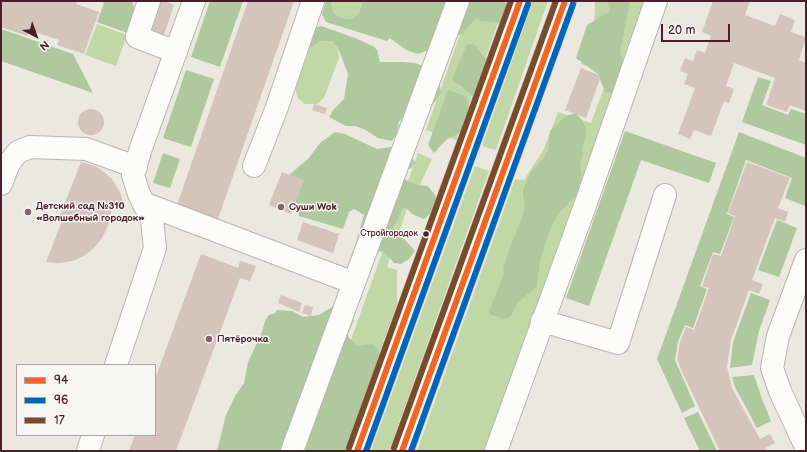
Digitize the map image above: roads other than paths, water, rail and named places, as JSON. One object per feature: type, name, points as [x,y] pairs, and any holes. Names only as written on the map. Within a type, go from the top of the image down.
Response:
[{"type":"main road","points":[[149,1],[138,37],[176,52]]},
{"type":"main road","points":[[116,364],[155,248],[152,220],[143,204],[133,176],[194,1]]},
{"type":"main road","points":[[254,166],[277,107],[313,1]]},
{"type":"main road","points":[[292,451],[458,1]]},
{"type":"main road","points":[[358,451],[520,1]]},
{"type":"main road","points":[[402,451],[565,1]]},
{"type":"main road","points":[[496,451],[587,200],[656,1]]},
{"type":"main road","points":[[1,184],[9,163],[18,152],[30,147],[86,149],[136,167]]},
{"type":"main road","points":[[542,321],[618,343],[665,195]]},
{"type":"main road","points":[[143,204],[354,283]]},
{"type":"main road","points":[[806,260],[778,336],[772,368],[780,391],[806,447]]},
{"type":"main road","points":[[88,451],[93,436]]},
{"type":"place","name":"Суши Wok","points":[[281,207]]},
{"type":"place","name":"Детский сад №310 «Волшебный городок»","points":[[28,212]]},
{"type":"place","name":"Стройгородок","points":[[426,234]]},
{"type":"place","name":"Пятёрочка","points":[[209,339]]}]
